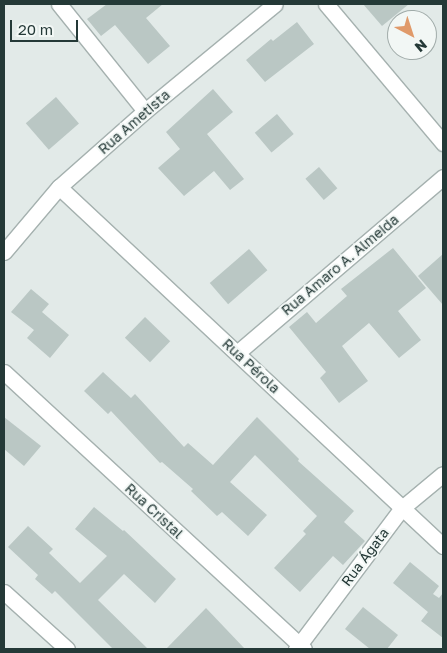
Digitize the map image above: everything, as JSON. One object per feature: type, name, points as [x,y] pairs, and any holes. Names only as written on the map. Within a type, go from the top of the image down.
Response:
[{"type":"street","points":[[59,4],[145,111]]},
{"type":"street","name":"Rua Ametista","points":[[4,252],[59,187],[145,111],[275,4]]},
{"type":"street","points":[[326,4],[443,143]]},
{"type":"street","name":"Rua Amaro A. Almeida","points":[[237,353],[443,177]]},
{"type":"street","name":"Rua Pérola","points":[[59,187],[443,546]]},
{"type":"street","name":"Rua Cristal","points":[[4,372],[300,648]]},
{"type":"street","name":"Rua Ágata","points":[[300,648],[402,508],[443,474]]},
{"type":"street","points":[[4,592],[67,649]]},
{"type":"building","points":[[107,4],[163,4],[146,18],[170,46],[148,64],[115,25],[101,36],[87,19]]},
{"type":"building","points":[[363,4],[409,4],[402,10],[387,10],[387,22],[382,26]]},
{"type":"building","points":[[297,22],[314,44],[265,82],[246,60],[271,39],[273,41]]},
{"type":"building","points":[[213,89],[233,112],[207,134],[244,179],[230,190],[214,171],[184,196],[158,168],[180,149],[166,132]]},
{"type":"building","points":[[56,97],[79,123],[49,150],[26,123]]},
{"type":"building","points":[[277,114],[294,134],[271,153],[255,133]]},
{"type":"building","points":[[319,167],[337,188],[324,200],[305,179]]},
{"type":"building","points":[[393,248],[426,288],[398,311],[421,340],[399,358],[369,323],[342,346],[368,381],[339,403],[320,378],[326,372],[289,327],[307,312],[316,323],[347,296],[341,289]]},
{"type":"building","points":[[249,249],[267,270],[228,304],[210,283]]},
{"type":"building","points":[[443,254],[443,305],[418,276]]},
{"type":"building","points":[[31,289],[49,304],[42,312],[69,335],[50,358],[27,338],[34,330],[11,312]]},
{"type":"building","points":[[145,317],[170,341],[150,362],[125,338]]},
{"type":"building","points":[[103,372],[131,398],[135,394],[184,447],[188,443],[213,465],[257,417],[299,459],[298,461],[354,511],[344,522],[365,541],[343,565],[333,556],[300,592],[274,568],[306,534],[303,531],[317,516],[255,455],[230,482],[267,515],[248,536],[222,512],[217,516],[191,491],[193,489],[162,462],[160,463],[111,411],[108,414],[84,391]]},
{"type":"building","points":[[4,417],[41,446],[24,466],[4,449]]},
{"type":"building","points":[[94,507],[124,530],[176,579],[155,603],[124,574],[98,600],[148,649],[113,649],[55,591],[52,594],[35,579],[38,575],[8,547],[28,526],[53,549],[49,553],[80,583],[107,556],[75,529]]},
{"type":"building","points":[[410,562],[439,586],[433,594],[439,598],[443,593],[443,638],[421,621],[428,612],[393,583]]},
{"type":"building","points":[[363,607],[398,635],[387,649],[370,649],[345,629]]},
{"type":"building","points":[[206,608],[245,649],[166,649]]}]
